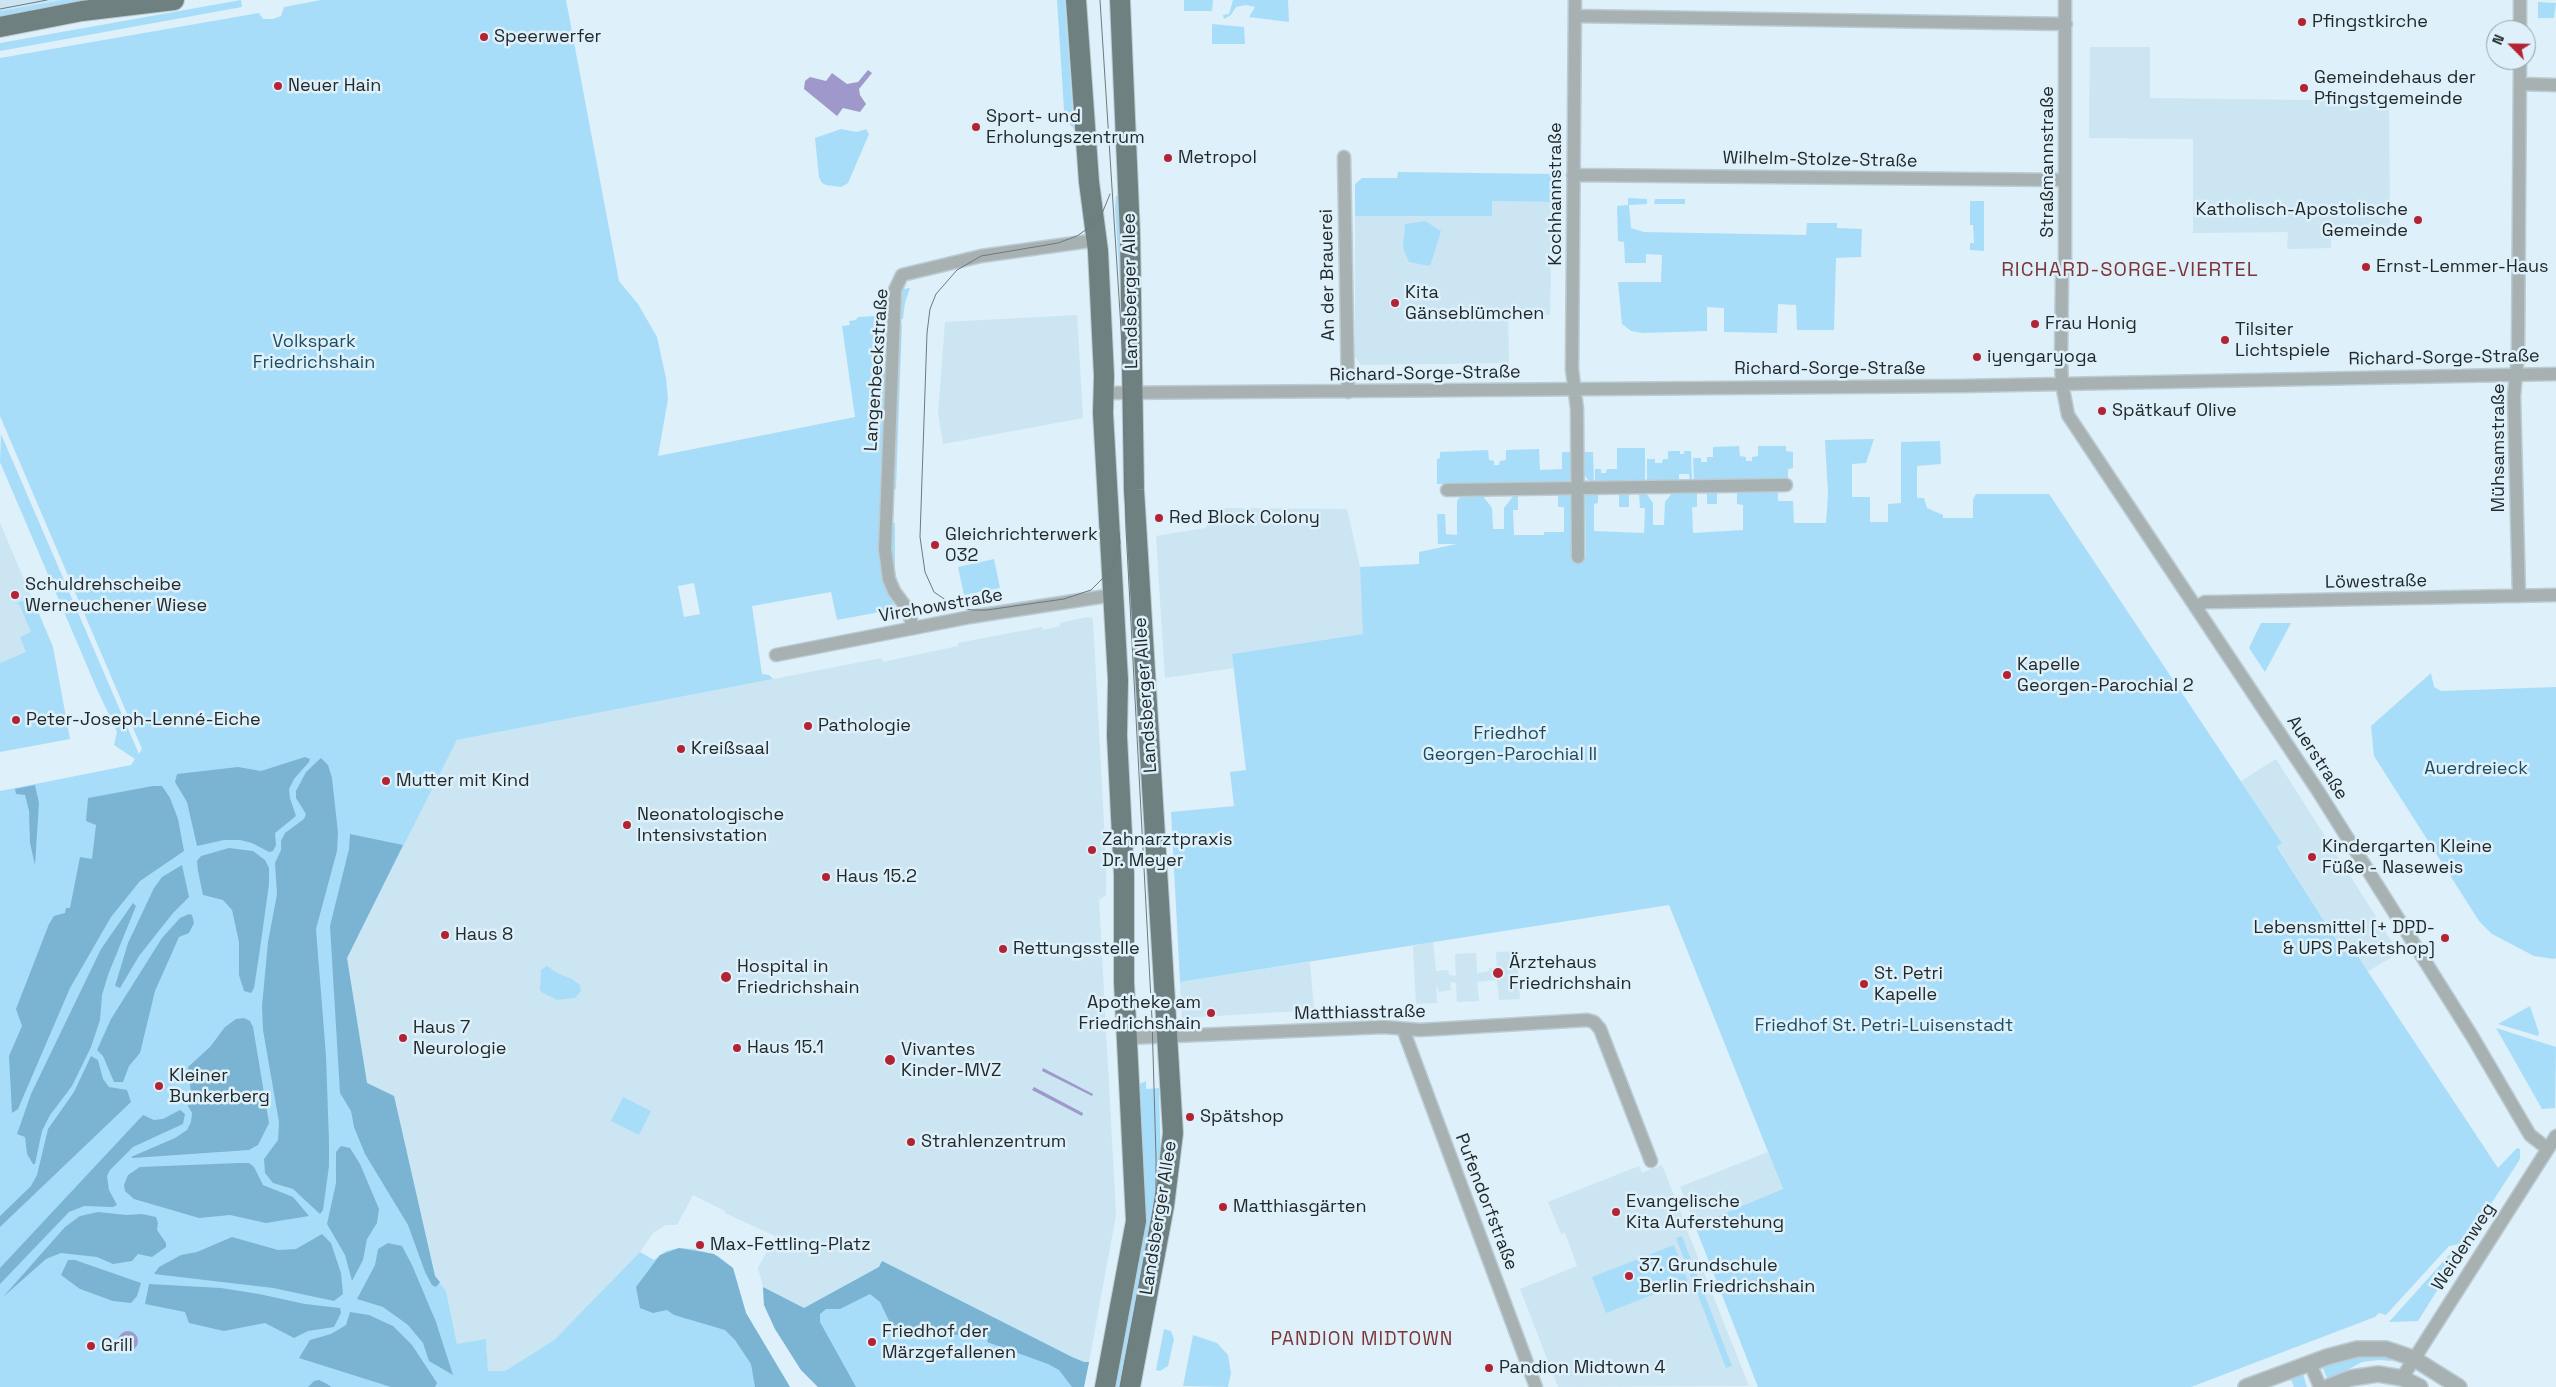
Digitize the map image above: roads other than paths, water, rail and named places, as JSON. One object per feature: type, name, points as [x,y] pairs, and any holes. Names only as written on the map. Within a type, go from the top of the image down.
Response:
[{"type":"main road","points":[[0,27],[82,11],[174,0]]},
{"type":"main road","name":"Landsberger Allee","points":[[1076,0],[1089,182],[1090,241],[1104,393],[1118,680],[1117,736],[1124,875],[1123,942],[1136,1221],[1105,1387]]},
{"type":"main road","name":"Landsberger Allee","points":[[1120,0],[1130,225],[1133,468],[1142,643],[1151,749],[1173,1133],[1171,1158],[1130,1387]]},
{"type":"street","name":"Kochhannstraße","points":[[1575,0],[1572,369],[1578,488],[1578,557]]},
{"type":"street","name":"Straßmannstraße","points":[[2062,384],[2065,0]]},
{"type":"street","points":[[2520,0],[2520,20]]},
{"type":"street","points":[[1575,16],[2066,24]]},
{"type":"street","name":"Mühsamstraße","points":[[2519,596],[2514,396],[2516,374],[2520,70]]},
{"type":"street","points":[[2520,84],[2556,85]]},
{"type":"street","name":"An der Brauerei","points":[[1344,158],[1348,392]]},
{"type":"street","name":"Wilhelm-Stolze-Straße","points":[[1573,175],[2065,180]]},
{"type":"street","name":"Langenbeckstraße","points":[[912,628],[908,610],[888,579],[885,549],[895,290],[902,275],[981,256],[1090,241]]},
{"type":"street","name":"Richard-Sorge-Straße","points":[[1104,393],[2062,384],[2556,374]]},
{"type":"street","name":"Auerstraße","points":[[2062,384],[2068,415],[2198,606],[2361,859],[2472,1036],[2530,1135],[2548,1149]]},
{"type":"street","points":[[1447,490],[1786,485]]},
{"type":"street","name":"Virchowstraße","points":[[776,655],[970,617],[1113,595]]},
{"type":"street","name":"Löwestraße","points":[[2198,606],[2210,602],[2556,595]]},
{"type":"street","name":"Matthiasstraße","points":[[1127,1038],[1384,1027],[1429,1030],[1587,1020],[1594,1022],[1604,1039],[1651,1160]]},
{"type":"street","name":"Pufendorfstraße","points":[[1403,1029],[1536,1387]]},
{"type":"street","name":"Weidenweg","points":[[2402,1378],[2556,1136]]},
{"type":"street","points":[[2246,1387],[2338,1353],[2357,1349],[2386,1349],[2413,1358],[2459,1387]]},
{"type":"street","points":[[2310,1363],[2320,1387]]},
{"type":"street","points":[[2328,1387],[2365,1375],[2378,1374],[2402,1378],[2420,1387]]},
{"type":"tram line","points":[[0,9],[47,0]]},
{"type":"tram line","points":[[1100,0],[1123,360],[1126,529],[1152,1019],[1156,1157],[1156,1192],[1120,1387]]},
{"type":"tram line","points":[[1110,194],[1101,216],[1094,224],[1077,236],[1058,243],[981,256],[957,270],[936,294],[930,309],[927,333],[920,537],[925,572],[934,592],[953,605],[971,610],[987,610],[1064,599],[1091,590],[1112,569],[1120,543],[1119,533]]},
{"type":"place","name":"Pfingstkirche","points":[[2302,22]]},
{"type":"place","name":"Speerwerfer","points":[[484,37]]},
{"type":"place","name":"Neuer Hain","points":[[278,86]]},
{"type":"place","name":"Gemeindehaus der Pfingstgemeinde","points":[[2304,88]]},
{"type":"place","name":"Sport- und Erholungszentrum","points":[[976,127]]},
{"type":"place","name":"Metropol","points":[[1168,158]]},
{"type":"place","name":"Katholisch-Apostolische Gemeinde","points":[[2418,220]]},
{"type":"place","name":"Ernst-Lemmer-Haus","points":[[2366,267]]},
{"type":"place","name":"Kita Gänseblümchen","points":[[1395,303]]},
{"type":"place","name":"Frau Honig","points":[[2035,324]]},
{"type":"place","name":"Tilsiter Lichtspiele","points":[[2225,340]]},
{"type":"place","name":"iyengaryoga","points":[[1977,357]]},
{"type":"place","name":"Spätkauf Olive","points":[[2102,411]]},
{"type":"place","name":"Red Block Colony","points":[[1159,518]]},
{"type":"place","name":"Gleichrichterwerk 032","points":[[935,545]]},
{"type":"place","name":"Schuldrehscheibe Werneuchener Wiese","points":[[15,595]]},
{"type":"place","name":"Kapelle Georgen-Parochial 2","points":[[2007,675]]},
{"type":"place","name":"Peter-Joseph-Lenné-Eiche","points":[[16,720]]},
{"type":"place","name":"Pathologie","points":[[808,726]]},
{"type":"place","name":"Kreißsaal","points":[[681,749]]},
{"type":"place","name":"Mutter mit Kind","points":[[386,781]]},
{"type":"place","name":"Neonatologische Intensivstation","points":[[627,825]]},
{"type":"place","name":"Zahnarztpraxis Dr. Meyer","points":[[1092,850]]},
{"type":"place","name":"Kindergarten Kleine Füße - Naseweis","points":[[2312,857]]},
{"type":"place","name":"Haus 15.2","points":[[826,877]]},
{"type":"place","name":"Haus 8","points":[[445,935]]},
{"type":"place","name":"Lebensmittel [+ DPD- & UPS Paketshop]","points":[[2445,938]]},
{"type":"place","name":"Rettungsstelle","points":[[1003,949]]},
{"type":"place","name":"Ärztehaus Friedrichshain","points":[[1498,973]]},
{"type":"place","name":"Hospital in Friedrichshain","points":[[726,977]]},
{"type":"place","name":"St. Petri Kapelle","points":[[1864,984]]},
{"type":"place","name":"Apotheke am Friedrichshain","points":[[1211,1013]]},
{"type":"place","name":"Haus 7 Neurologie","points":[[403,1038]]},
{"type":"place","name":"Haus 15.1","points":[[737,1048]]},
{"type":"place","name":"Vivantes Kinder-MVZ","points":[[890,1060]]},
{"type":"place","name":"Kleiner Bunkerberg","points":[[159,1086]]},
{"type":"place","name":"Spätshop","points":[[1190,1117]]},
{"type":"place","name":"Strahlenzentrum","points":[[911,1142]]},
{"type":"place","name":"Matthiasgärten","points":[[1223,1207]]},
{"type":"place","name":"Evangelische Kita Auferstehung","points":[[1616,1212]]},
{"type":"place","name":"Max-Fettling-Platz","points":[[700,1245]]},
{"type":"place","name":"37. Grundschule Berlin Friedrichshain","points":[[1629,1276]]},
{"type":"place","name":"Friedhof der Märzgefallenen","points":[[872,1342]]},
{"type":"place","name":"Grill","points":[[91,1346]]},
{"type":"place","name":"Pandion Midtown 4","points":[[1489,1368]]},
{"type":"district","name":"RICHARD-SORGE-VIERTEL","points":[[2130,271]]},
{"type":"district","name":"PANDION MIDTOWN","points":[[1362,1340]]},
{"type":"park label","name":"Volkspark Friedrichshain","points":[[314,352]]},
{"type":"park label","name":"Friedhof Georgen-Parochial II","points":[[1510,744]]},
{"type":"park label","name":"Auerdreieck","points":[[2476,769]]},
{"type":"park label","name":"Friedhof St. Petri-Luisenstadt","points":[[1884,1026]]}]
